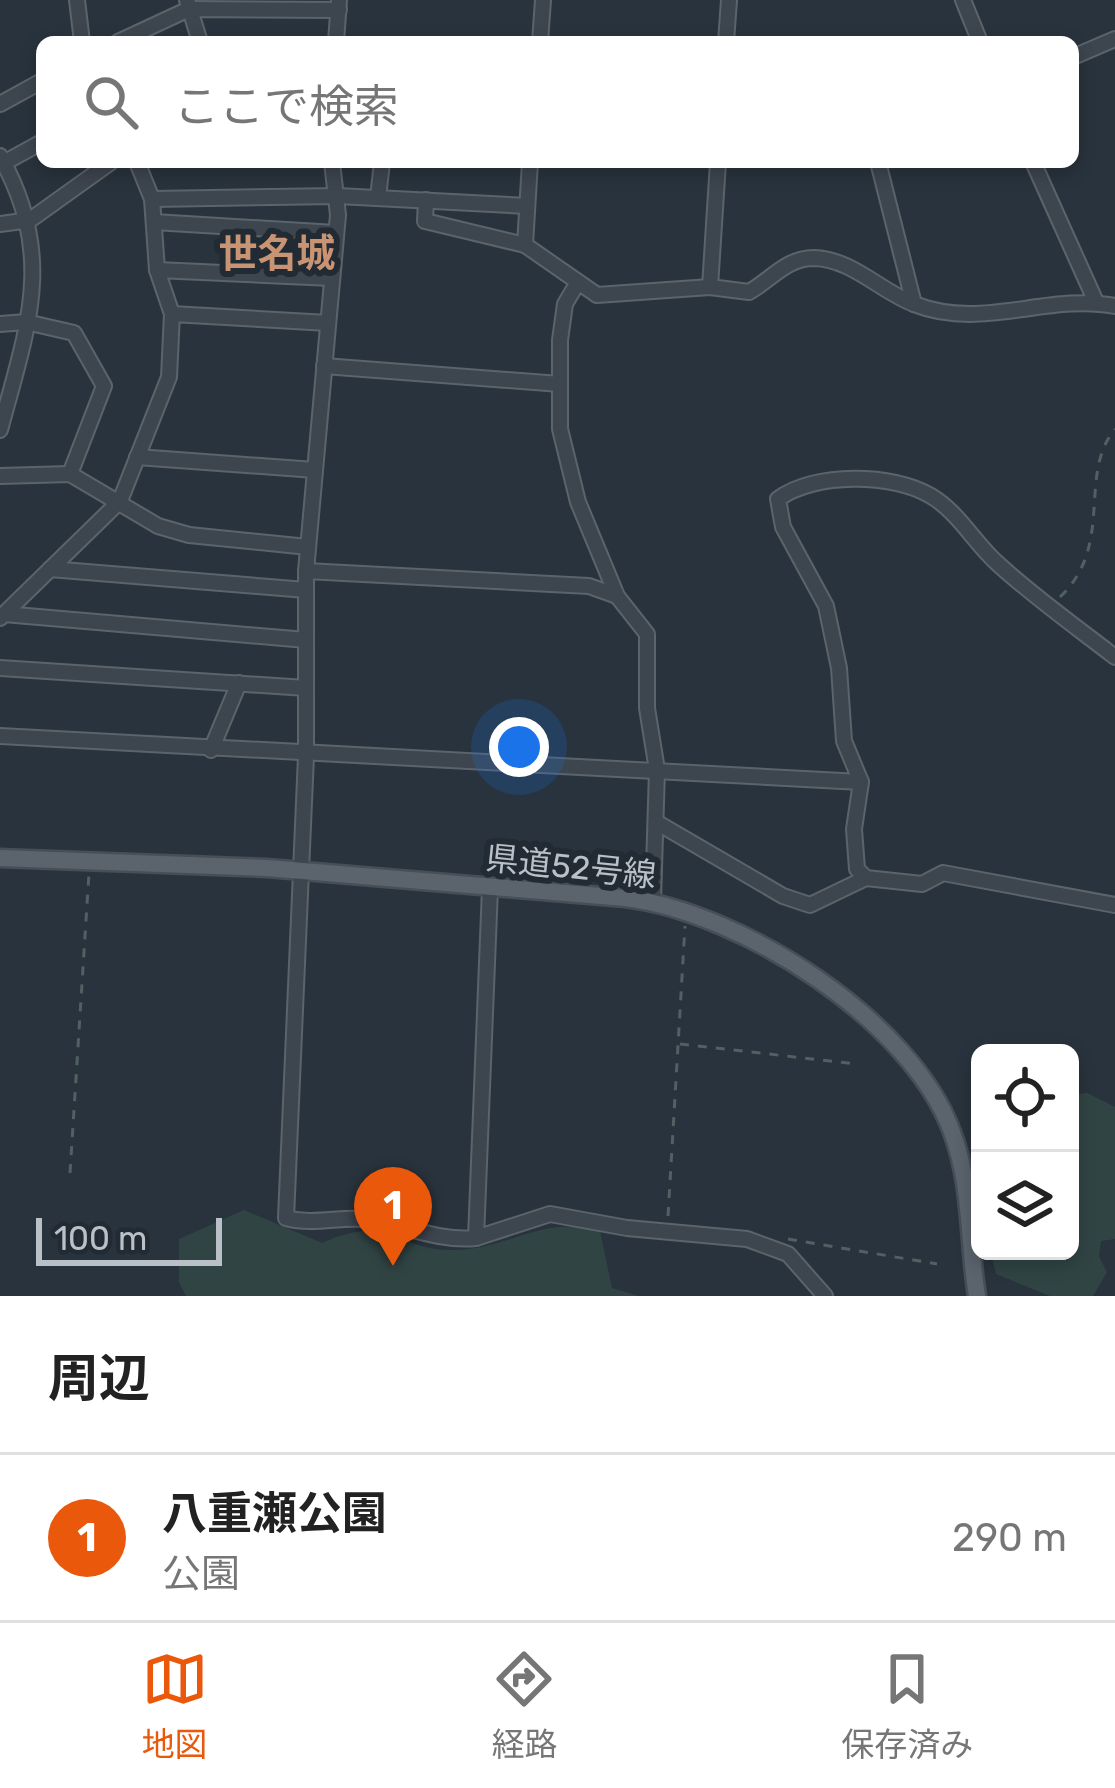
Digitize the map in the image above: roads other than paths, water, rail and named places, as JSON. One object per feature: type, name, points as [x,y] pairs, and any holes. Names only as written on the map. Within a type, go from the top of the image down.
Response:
[{"type":"main road","name":"県道52号線","points":[[0,858],[299,870],[652,901],[747,939],[886,1033],[939,1101],[960,1154],[977,1296]]},
{"type":"street","points":[[77,0],[81,36]]},
{"type":"street","points":[[540,36],[543,0]]},
{"type":"street","points":[[727,36],[730,0]]},
{"type":"street","points":[[963,0],[978,36]]},
{"type":"street","points":[[188,5],[198,36]]},
{"type":"street","points":[[129,36],[188,5],[339,5],[336,36]]},
{"type":"street","points":[[1079,54],[1115,39]]},
{"type":"street","points":[[0,104],[36,84]]},
{"type":"street","points":[[0,430],[34,286],[30,220],[1,161],[36,145]]},
{"type":"street","points":[[0,224],[30,220],[103,168]]},
{"type":"street","points":[[2,616],[120,501],[170,376],[172,314],[157,270],[152,199],[139,168]]},
{"type":"street","points":[[333,168],[338,196],[336,233],[306,571],[306,755],[286,1218],[313,1225],[367,1219],[457,1240],[550,1214],[770,1245],[788,1255],[826,1296]]},
{"type":"street","points":[[378,198],[381,168]]},
{"type":"street","points":[[526,245],[529,168]]},
{"type":"street","points":[[710,287],[718,168]]},
{"type":"street","points":[[880,168],[914,304]]},
{"type":"street","points":[[1036,168],[1096,302]]},
{"type":"street","points":[[152,199],[338,196],[526,206]]},
{"type":"street","points":[[426,200],[425,221],[526,245],[578,283],[612,298],[710,287],[749,292],[774,272],[812,258],[838,263],[914,304],[962,315],[1009,315],[1096,302],[1115,306]]},
{"type":"street","points":[[154,222],[336,233]]},
{"type":"street","points":[[157,270],[332,278]]},
{"type":"street","points":[[578,283],[565,304],[560,429],[568,472],[617,596],[647,634],[647,708],[657,770],[652,901]]},
{"type":"street","points":[[172,314],[328,323]]},
{"type":"street","points":[[0,324],[26,322],[74,333],[104,386],[70,474]]},
{"type":"street","points":[[324,366],[560,384]]},
{"type":"street","points":[[137,457],[315,470]]},
{"type":"street","points":[[0,476],[70,474],[158,526],[189,535],[308,547]]},
{"type":"street","points":[[866,878],[857,869],[854,829],[861,782],[844,741],[838,668],[826,606],[783,527],[778,500],[809,483],[851,481],[902,484],[929,495],[950,510],[996,563],[1115,657]]},
{"type":"street","points":[[50,569],[306,590]]},
{"type":"street","points":[[306,571],[589,586],[617,596]]},
{"type":"street","points":[[2,616],[306,640]]},
{"type":"street","points":[[0,668],[306,688]]},
{"type":"street","points":[[211,750],[239,683]]},
{"type":"street","points":[[0,736],[861,782]]},
{"type":"street","points":[[656,822],[783,896],[810,905],[866,878],[922,884],[943,873],[1115,904]]},
{"type":"street","points":[[476,1238],[490,887]]},
{"type":"place","name":"八重瀬公園","points":[[393,1266]]},
{"type":"district","name":"世名城","points":[[277,253]]}]
